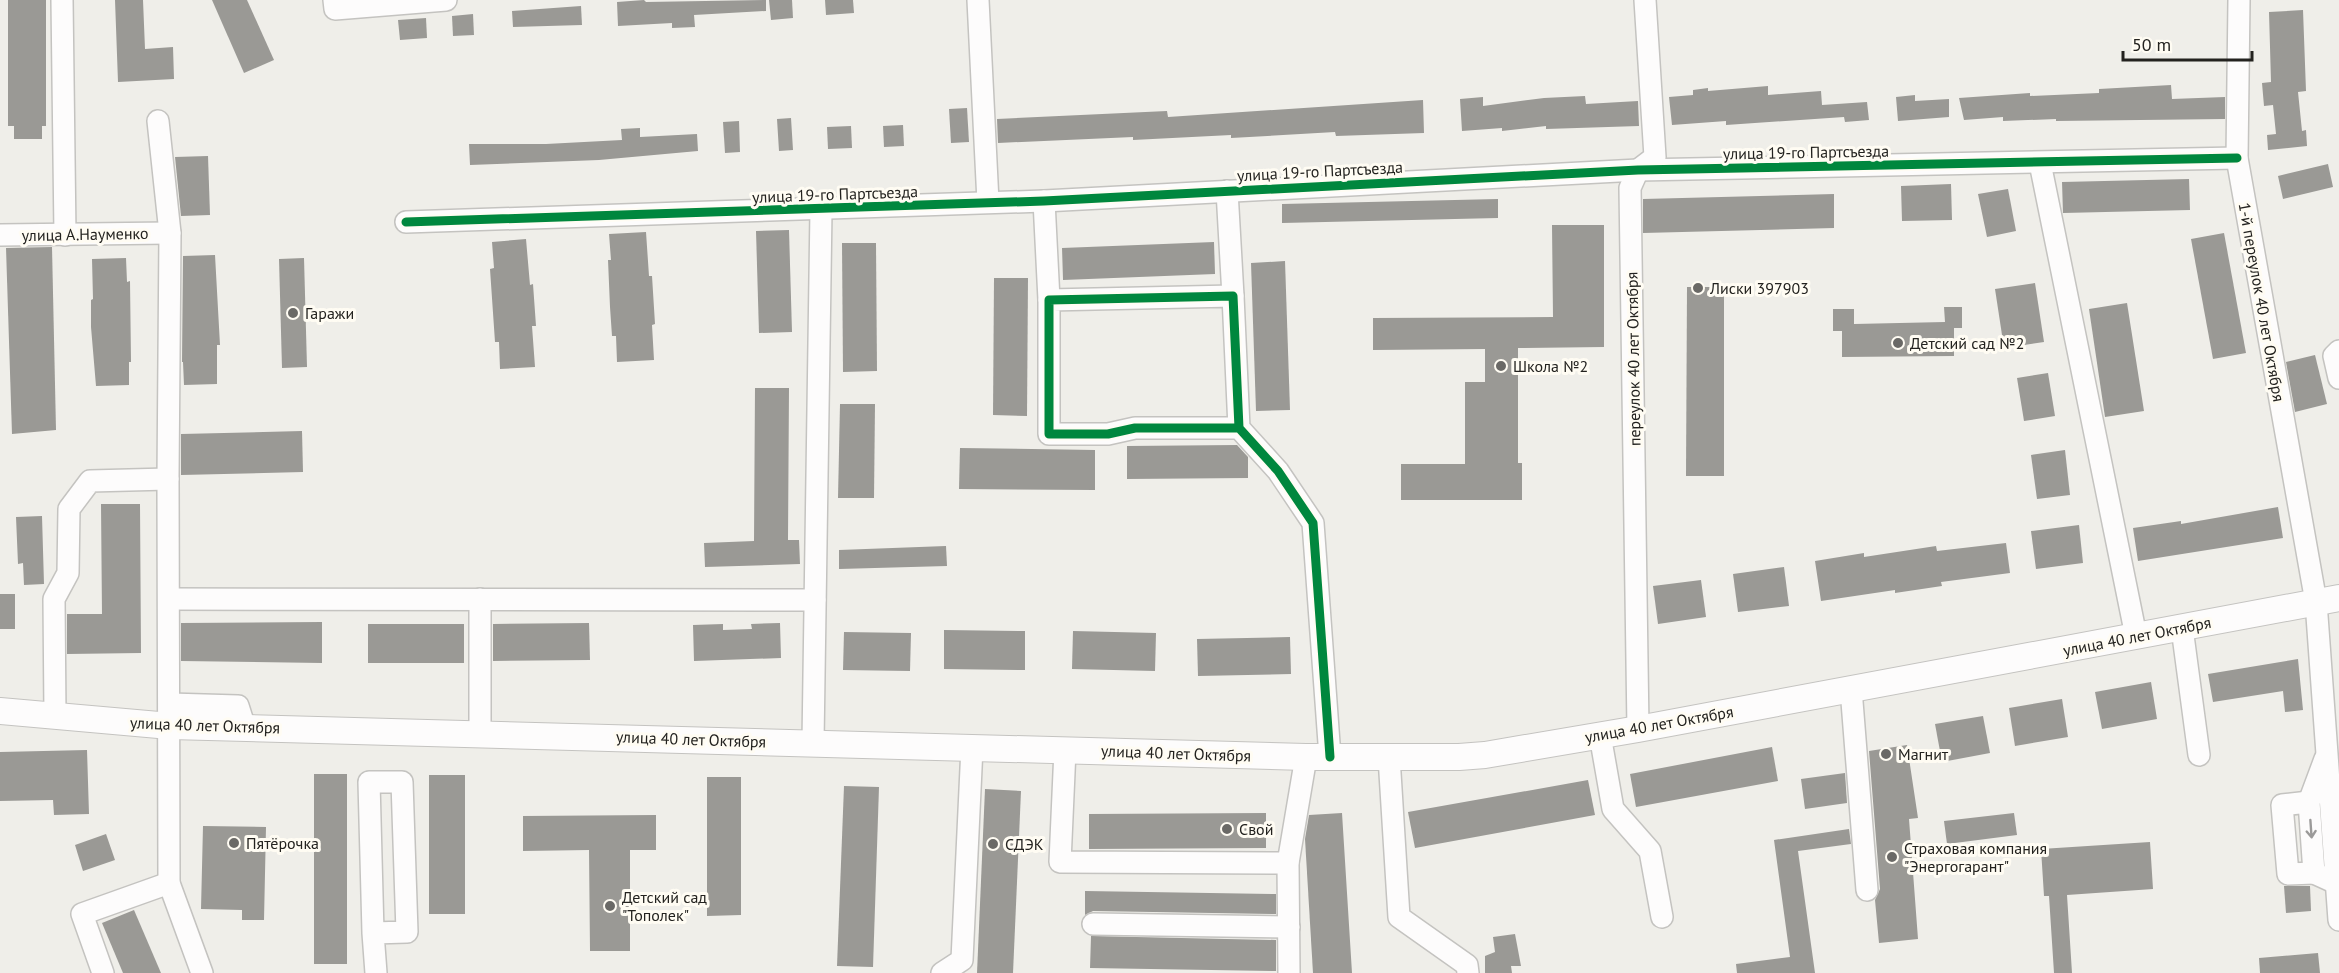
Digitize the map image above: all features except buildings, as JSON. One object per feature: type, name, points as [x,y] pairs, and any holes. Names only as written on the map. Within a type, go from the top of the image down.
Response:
[{"type":"main road","name":"улица 40 лет Октября","points":[[0,711],[55,716],[170,715],[245,728],[1318,757],[1459,758],[1638,729],[2327,600]]},
{"type":"street","points":[[62,0],[65,235]]},
{"type":"street","points":[[335,4],[446,0]]},
{"type":"street","points":[[978,0],[988,202]]},
{"type":"street","name":"переулок 40 лет Октября","points":[[1638,729],[1630,188],[1638,170],[1655,158],[1645,0]]},
{"type":"street","name":"1-й переулок 40 лет Октября","points":[[2239,0],[2236,158],[2327,600],[2332,730],[2328,753],[2337,855],[2336,883],[2339,920]]},
{"type":"street","points":[[158,121],[170,233],[169,883],[202,973]]},
{"type":"street","name":"улица 19-го Партсъезда","points":[[406,222],[1044,201],[1638,170],[2236,158]]},
{"type":"street","points":[[2040,163],[2136,636]]},
{"type":"street","points":[[1227,191],[1239,428],[1278,471],[1313,523],[1318,757],[1288,863],[1289,973]]},
{"type":"street","points":[[1044,201],[1049,300],[1049,434],[1108,434],[1135,428],[1239,428]]},
{"type":"street","points":[[813,742],[820,210]]},
{"type":"street","name":"улица А.Науменко","points":[[0,235],[170,233]]},
{"type":"street","points":[[1049,300],[1233,296]]},
{"type":"street","points":[[2339,351],[2334,356],[2339,378]]},
{"type":"street","points":[[55,716],[54,599],[68,573],[69,509],[90,481],[168,478]]},
{"type":"street","points":[[169,599],[815,600]]},
{"type":"street","points":[[480,599],[480,733]]},
{"type":"street","points":[[2182,628],[2199,755]]},
{"type":"street","points":[[1851,689],[1867,891]]},
{"type":"street","points":[[1600,735],[1613,808],[1650,851],[1662,917]]},
{"type":"street","points":[[942,973],[962,960],[972,747]]},
{"type":"street","points":[[1065,750],[1060,862],[1288,863]]},
{"type":"street","points":[[2328,753],[2309,802],[2314,873],[2336,883]]},
{"type":"street","points":[[1389,757],[1399,917],[1467,965],[1468,973]]},
{"type":"street","points":[[373,933],[407,932],[402,782],[369,782],[373,933],[376,973]]},
{"type":"street","points":[[103,973],[82,914],[169,883]]},
{"type":"street","points":[[1093,924],[1289,927]]},
{"type":"cycle path","points":[[406,222],[1044,201],[1638,170],[2237,158]]},
{"type":"cycle path","points":[[1239,428],[1135,428],[1108,434],[1049,434],[1049,300],[1233,296],[1239,428],[1278,471],[1313,523],[1330,757]]},
{"type":"place","name":"Лиски 397903","points":[[1698,288]]},
{"type":"place","name":"Гаражи","points":[[293,313]]},
{"type":"place","name":"Детский сад №2","points":[[1898,343]]},
{"type":"place","name":"Школа №2","points":[[1501,366]]},
{"type":"place","name":"Магнит","points":[[1886,754]]},
{"type":"place","name":"Свой","points":[[1227,829]]},
{"type":"place","name":"Пятёрочка","points":[[234,843]]},
{"type":"place","name":"СДЭК","points":[[993,844]]},
{"type":"place","name":"Страховая компания \"Энергогарант\"","points":[[1892,857]]},
{"type":"place","name":"Детский сад \"Тополек\"","points":[[610,906]]}]
